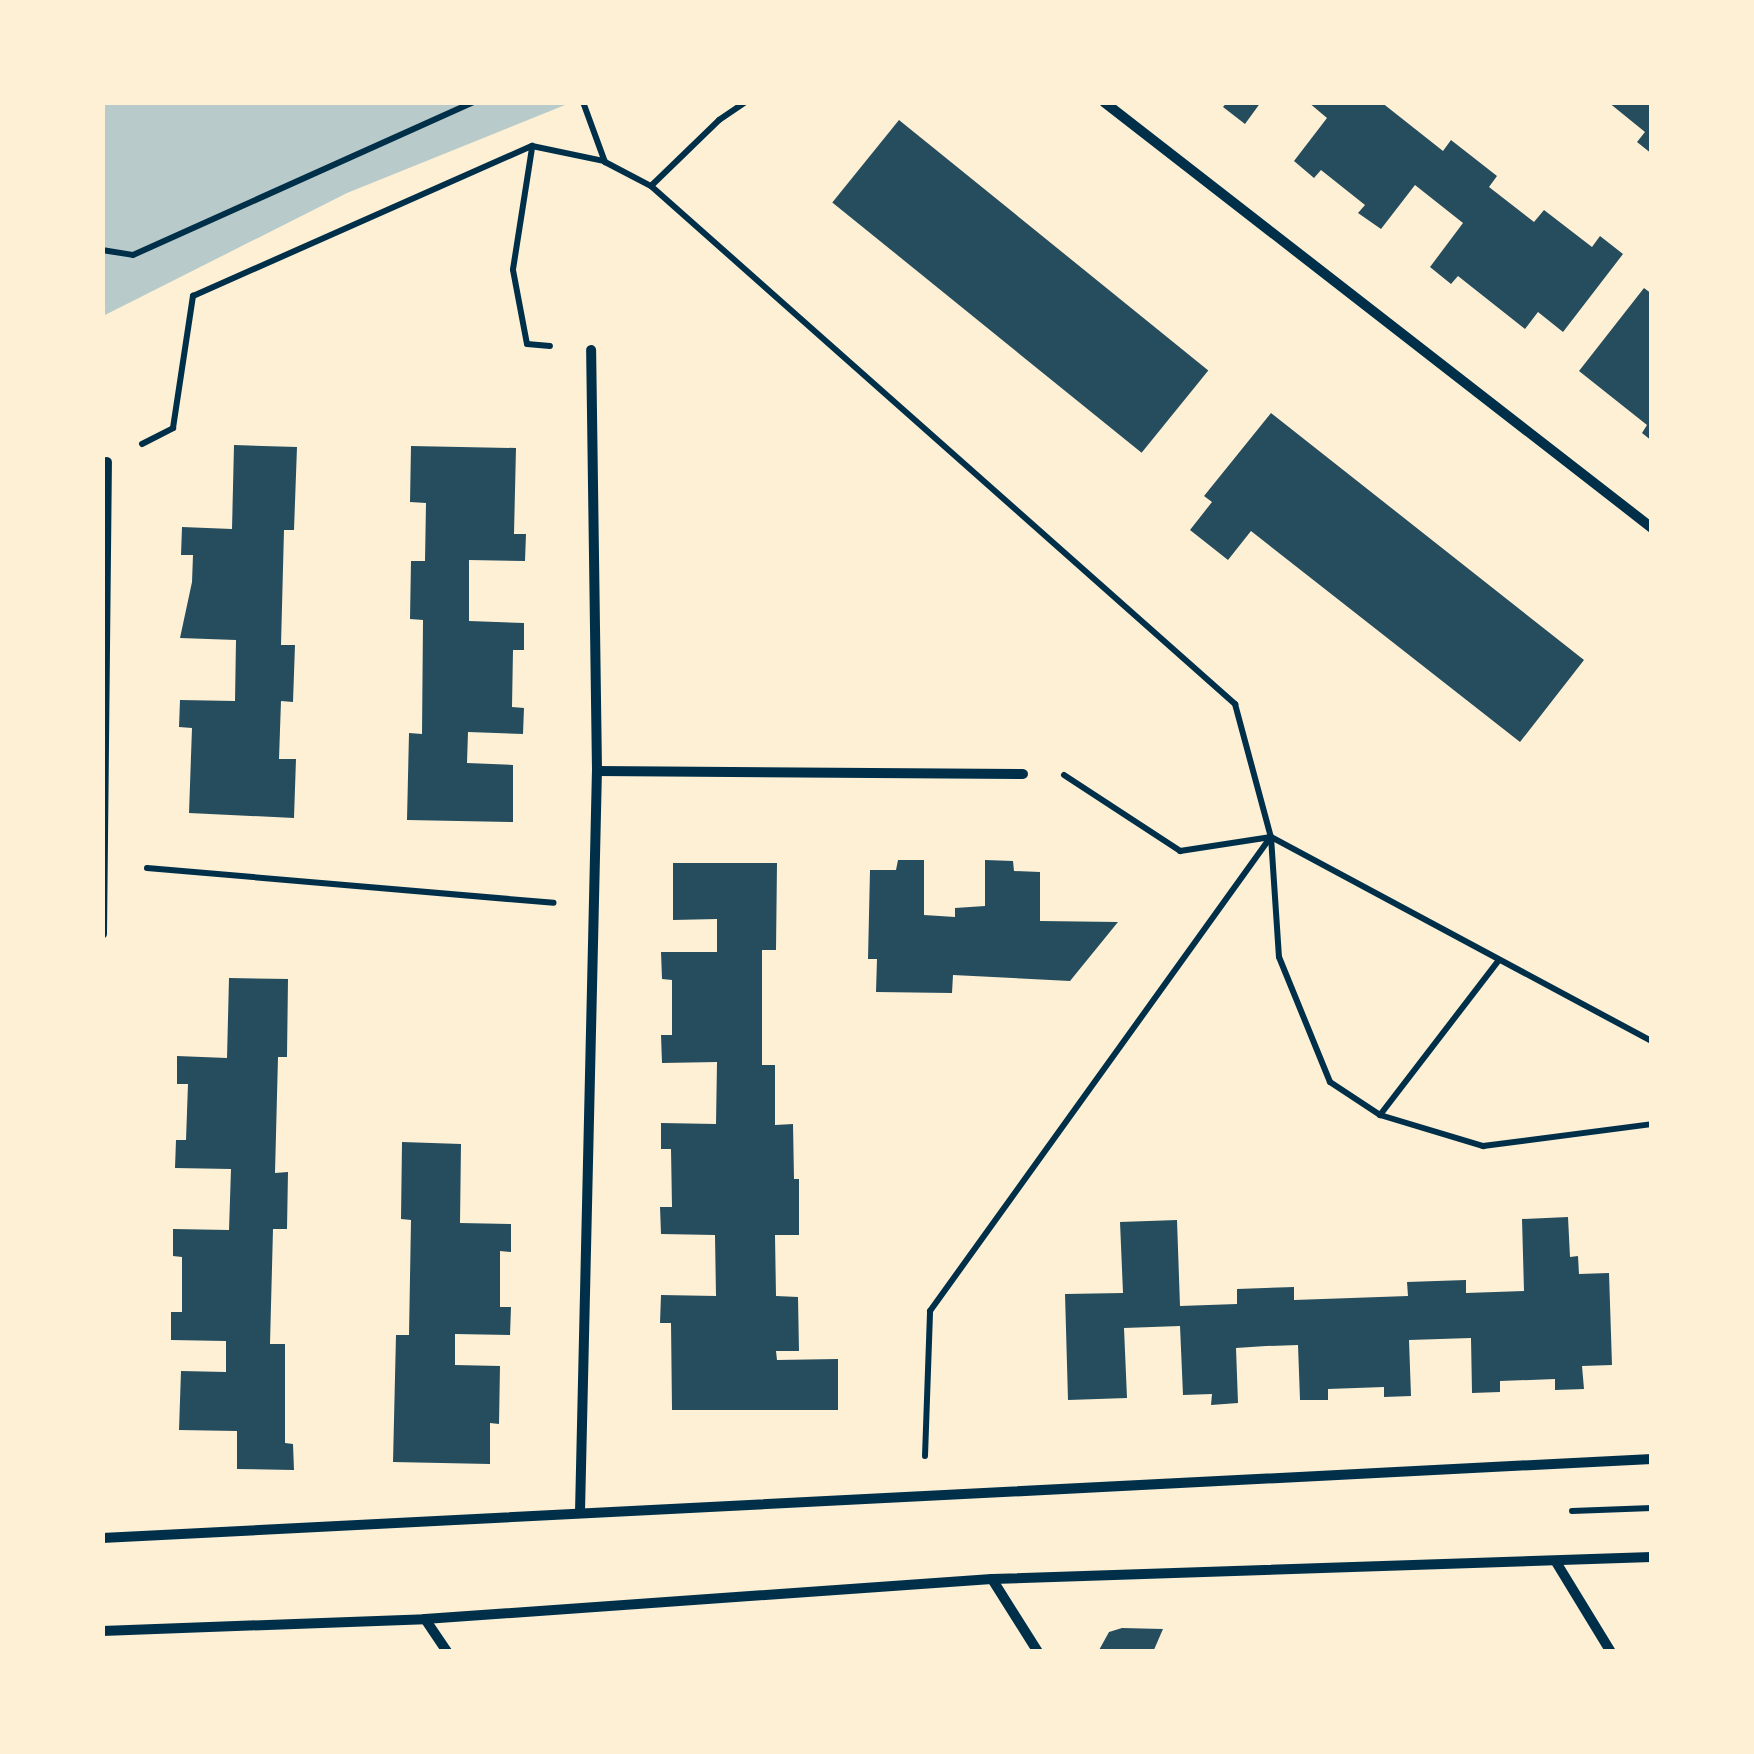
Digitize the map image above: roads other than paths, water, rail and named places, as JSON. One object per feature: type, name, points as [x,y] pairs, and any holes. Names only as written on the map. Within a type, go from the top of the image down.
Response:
[{"type":"street","points":[[1104,102],[1652,528]]},
{"type":"street","points":[[580,1512],[597,771],[590,350]]},
{"type":"street","points":[[102,934],[107,462]]},
{"type":"street","points":[[597,771],[1022,774]]},
{"type":"street","points":[[102,1538],[1652,1459]]},
{"type":"street","points":[[102,1631],[425,1618],[992,1579],[1652,1556]]},
{"type":"street","points":[[1556,1562],[1610,1652]]},
{"type":"street","points":[[992,1579],[1038,1652]]},
{"type":"street","points":[[425,1618],[446,1652]]}]
